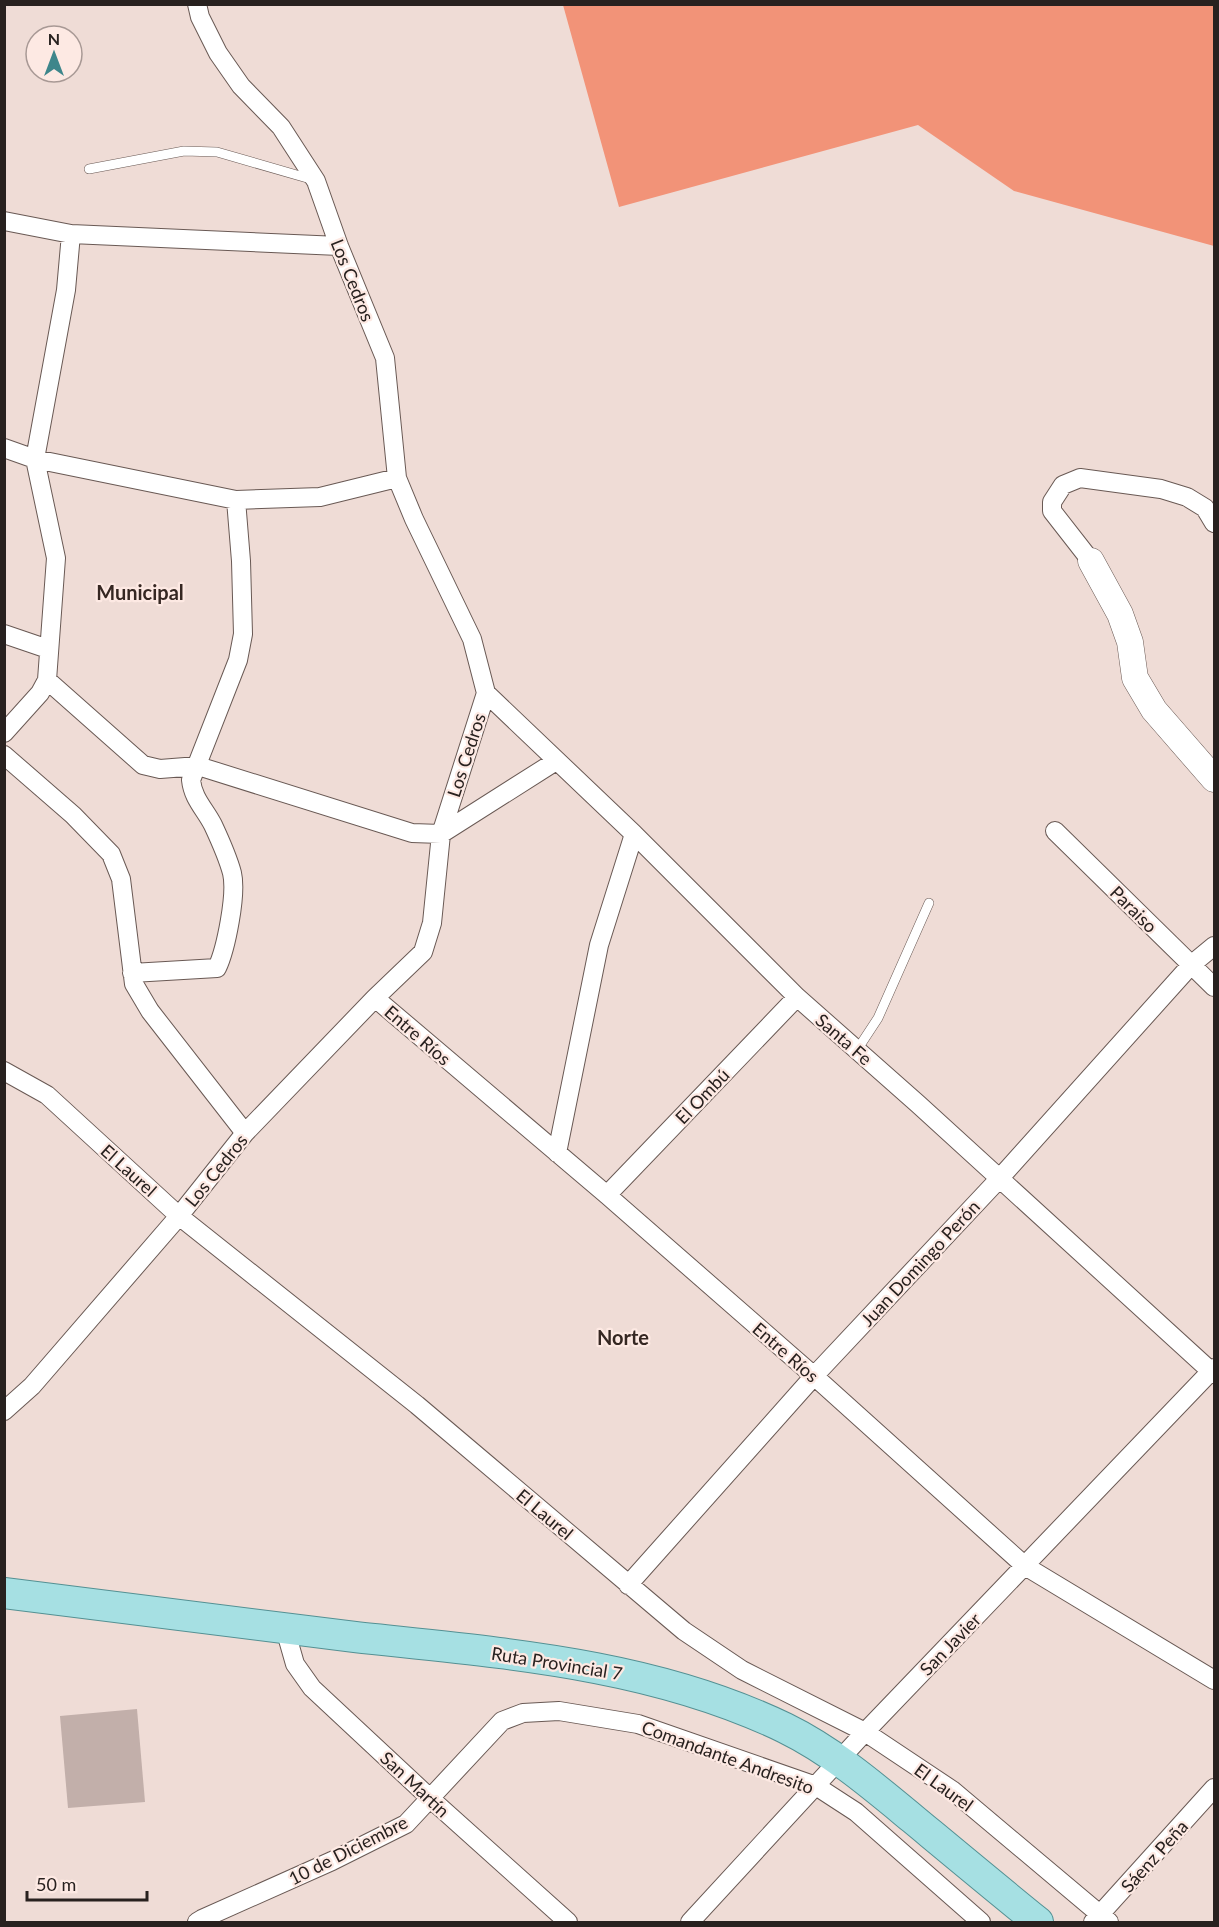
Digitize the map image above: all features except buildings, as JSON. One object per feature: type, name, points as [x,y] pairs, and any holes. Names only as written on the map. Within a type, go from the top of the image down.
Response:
[{"type":"main road","points":[[1091,561],[1120,614],[1130,642],[1135,678],[1154,710],[1194,758],[1215,779]]},
{"type":"main road","name":"Ruta Provincial 7","points":[[4,1593],[285,1629],[534,1657],[618,1671],[708,1696],[786,1728],[838,1760],[880,1791],[1038,1923]]},
{"type":"street","name":"Los Cedros","points":[[4,1411],[32,1386],[179,1216],[245,1133],[375,998],[423,952],[432,923],[441,834],[486,693],[472,639],[414,519],[397,478],[384,358],[339,246],[316,181],[281,127],[240,86],[218,53],[200,17],[197,4]]},
{"type":"street","points":[[4,221],[71,234],[339,246]]},
{"type":"street","points":[[4,733],[40,693],[47,680],[56,558],[35,459],[66,290],[71,234]]},
{"type":"street","points":[[4,448],[35,459],[236,500],[320,497],[397,478]]},
{"type":"street","points":[[1091,561],[1052,511],[1052,502],[1063,485],[1080,478],[1161,489],[1187,497],[1206,508],[1215,523]]},
{"type":"street","points":[[132,973],[217,968],[224,954],[233,888],[232,873],[213,825],[193,793],[191,780],[238,660],[243,634],[241,561],[236,500]]},
{"type":"street","points":[[4,634],[48,650]]},
{"type":"street","points":[[47,680],[143,765],[160,770],[198,766],[412,833],[441,834],[556,761]]},
{"type":"street","name":"Santa Fe","points":[[486,693],[634,834],[797,997],[1214,1371]]},
{"type":"street","points":[[4,755],[73,815],[111,854],[122,879],[134,984],[150,1011],[245,1133]]},
{"type":"street","name":"Paraiso","points":[[1054,831],[1215,987]]},
{"type":"street","points":[[557,1153],[599,945],[634,834]]},
{"type":"street","name":"Juan Domingo Perón","points":[[628,1585],[814,1376],[999,1179],[1191,965],[1215,946]]},
{"type":"street","name":"El Ombú","points":[[607,1195],[797,997]]},
{"type":"street","name":"Entre Ríos","points":[[375,998],[607,1195],[814,1376],[1025,1566],[1215,1680]]},
{"type":"street","name":"El Laurel","points":[[4,1071],[46,1095],[179,1216],[417,1405],[684,1631],[742,1670],[865,1732],[951,1790],[1101,1920]]},
{"type":"street","name":"San Javier","points":[[690,1923],[838,1760],[1214,1371]]},
{"type":"street","name":"San Martín","points":[[285,1629],[296,1664],[312,1688],[568,1923]]},
{"type":"street","name":"Comandante Andresito","points":[[502,1721],[523,1713],[558,1711],[638,1724],[816,1786],[856,1812],[981,1923]]},
{"type":"street","name":"10 de Diciembre","points":[[197,1923],[202,1918],[332,1861],[406,1824],[502,1721]]},
{"type":"street","name":"Sáenz Peña","points":[[1101,1920],[1215,1788]]},
{"type":"lane","points":[[89,170],[184,151],[217,152],[316,181]]},
{"type":"lane","points":[[856,1050],[878,1018],[929,903]]},
{"type":"shaded area","points":[[563,5],[1214,5],[1214,246],[1014,191],[918,125],[619,207]]},
{"type":"district","name":"Municipal","points":[[140,592]]},
{"type":"district","name":"Norte","points":[[623,1337]]}]
